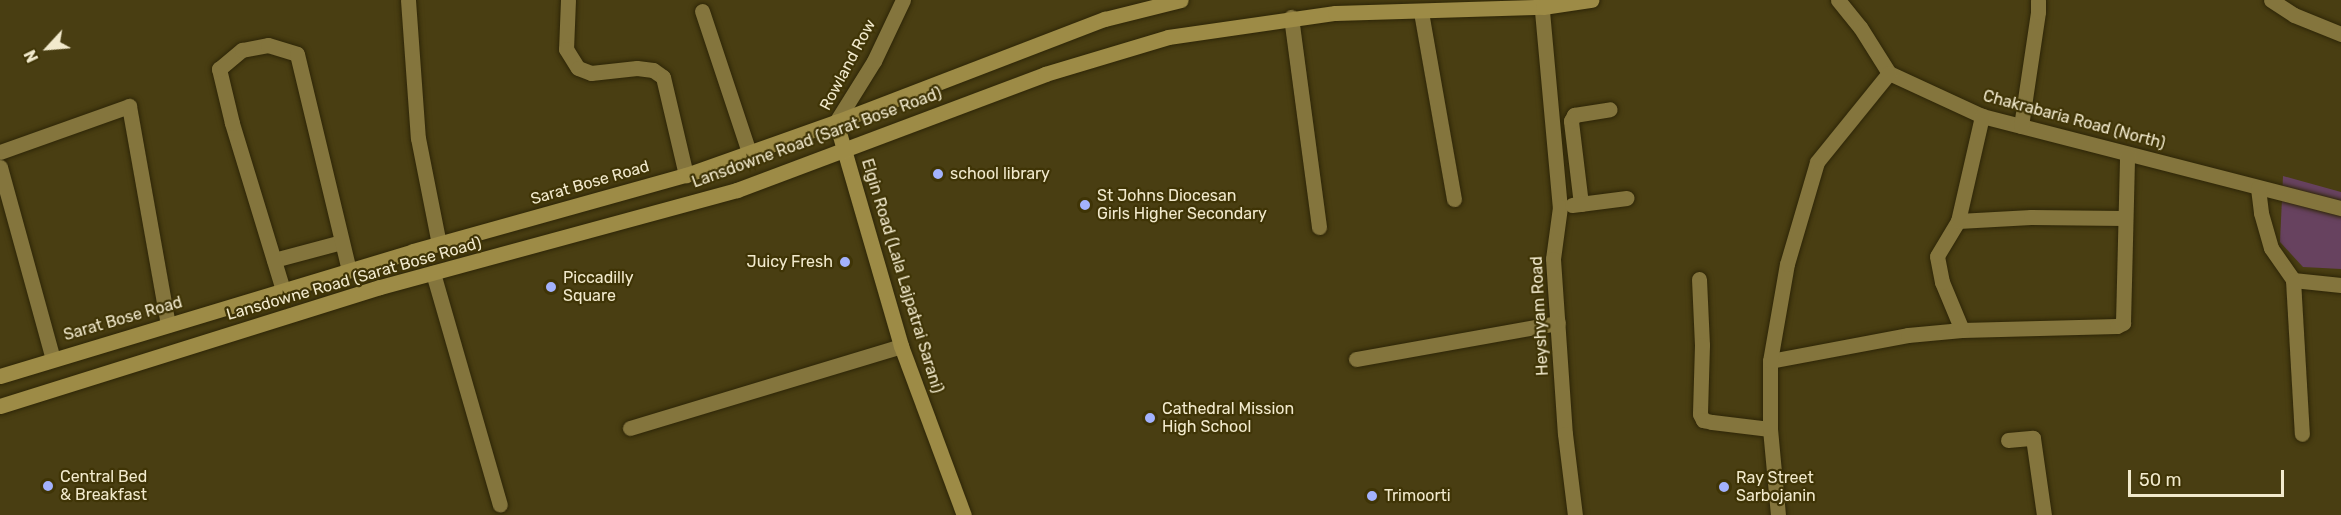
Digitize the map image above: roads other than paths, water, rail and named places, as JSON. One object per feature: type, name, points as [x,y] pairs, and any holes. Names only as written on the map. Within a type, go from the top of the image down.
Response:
[{"type":"main road","name":"Sarat Bose Road","points":[[0,376],[349,270],[686,175],[836,122],[1105,19],[1181,0]]},
{"type":"main road","name":"Lansdowne Road (Sarat Bose Road)","points":[[0,406],[336,300],[736,190],[1046,74],[1157,41],[1291,17],[1335,13],[1421,12],[1591,0]]},
{"type":"main road","name":"Rowland Row","points":[[836,122],[843,149]]},
{"type":"main road","name":"Elgin Road (Lala Lajpatrai Sarani)","points":[[843,149],[901,346],[964,515]]},
{"type":"street","points":[[408,0],[418,138],[439,244]]},
{"type":"street","points":[[568,0],[566,49],[578,68],[591,73],[637,68],[653,70],[663,77],[686,175]]},
{"type":"street","name":"Rowland Row","points":[[836,122],[874,61],[903,0]]},
{"type":"street","points":[[1778,515],[1770,429],[1770,361],[1787,264],[1817,162],[1889,73],[1860,27],[1838,0]]},
{"type":"street","points":[[2021,126],[2038,12],[2037,0]]},
{"type":"street","points":[[2271,0],[2294,15],[2341,34]]},
{"type":"street","name":"Heyshyam Road","points":[[1542,4],[1560,207],[1553,259],[1565,434],[1575,515]]},
{"type":"street","points":[[702,11],[749,153]]},
{"type":"street","points":[[1421,12],[1454,199]]},
{"type":"street","points":[[1291,17],[1319,227]]},
{"type":"street","points":[[283,290],[232,123],[219,69],[242,50],[268,45],[297,54],[349,270]]},
{"type":"street","name":"Chakrabaria Road (North)","points":[[1889,73],[1982,116],[2341,208]]},
{"type":"street","points":[[0,152],[129,106],[168,326]]},
{"type":"street","points":[[1581,204],[1571,122],[1574,115],[1610,109]]},
{"type":"street","points":[[1962,330],[1942,282],[1937,256],[1958,221],[1982,116]]},
{"type":"street","points":[[1553,124],[1571,122]]},
{"type":"street","points":[[1770,361],[1908,336],[1962,330],[2117,326],[2123,323],[2125,318],[2124,218],[2127,154]]},
{"type":"street","points":[[0,167],[53,359]]},
{"type":"street","points":[[2258,188],[2261,213],[2271,248],[2293,280],[2302,434]]},
{"type":"street","points":[[1560,207],[1627,198]]},
{"type":"street","points":[[1958,221],[2031,217],[2124,218]]},
{"type":"street","points":[[274,260],[341,242]]},
{"type":"street","points":[[433,273],[500,505]]},
{"type":"street","points":[[1699,279],[1702,345],[1700,414],[1703,420],[1770,429]]},
{"type":"street","points":[[2293,280],[2341,285]]},
{"type":"street","points":[[1356,359],[1558,322]]},
{"type":"street","points":[[630,428],[901,346]]},
{"type":"street","points":[[2008,440],[2033,438],[2044,515]]},
{"type":"place","name":"school library","points":[[938,174]]},
{"type":"place","name":"St Johns Diocesan Girls Higher Secondary","points":[[1085,205]]},
{"type":"place","name":"Juicy Fresh","points":[[845,262]]},
{"type":"place","name":"Piccadilly Square","points":[[551,287]]},
{"type":"place","name":"Cathedral Mission High School","points":[[1150,418]]},
{"type":"place","name":"Central Bed & Breakfast","points":[[48,486]]},
{"type":"place","name":"Ray Street Sarbojanin","points":[[1724,487]]},
{"type":"place","name":"Trimoorti","points":[[1372,496]]}]
